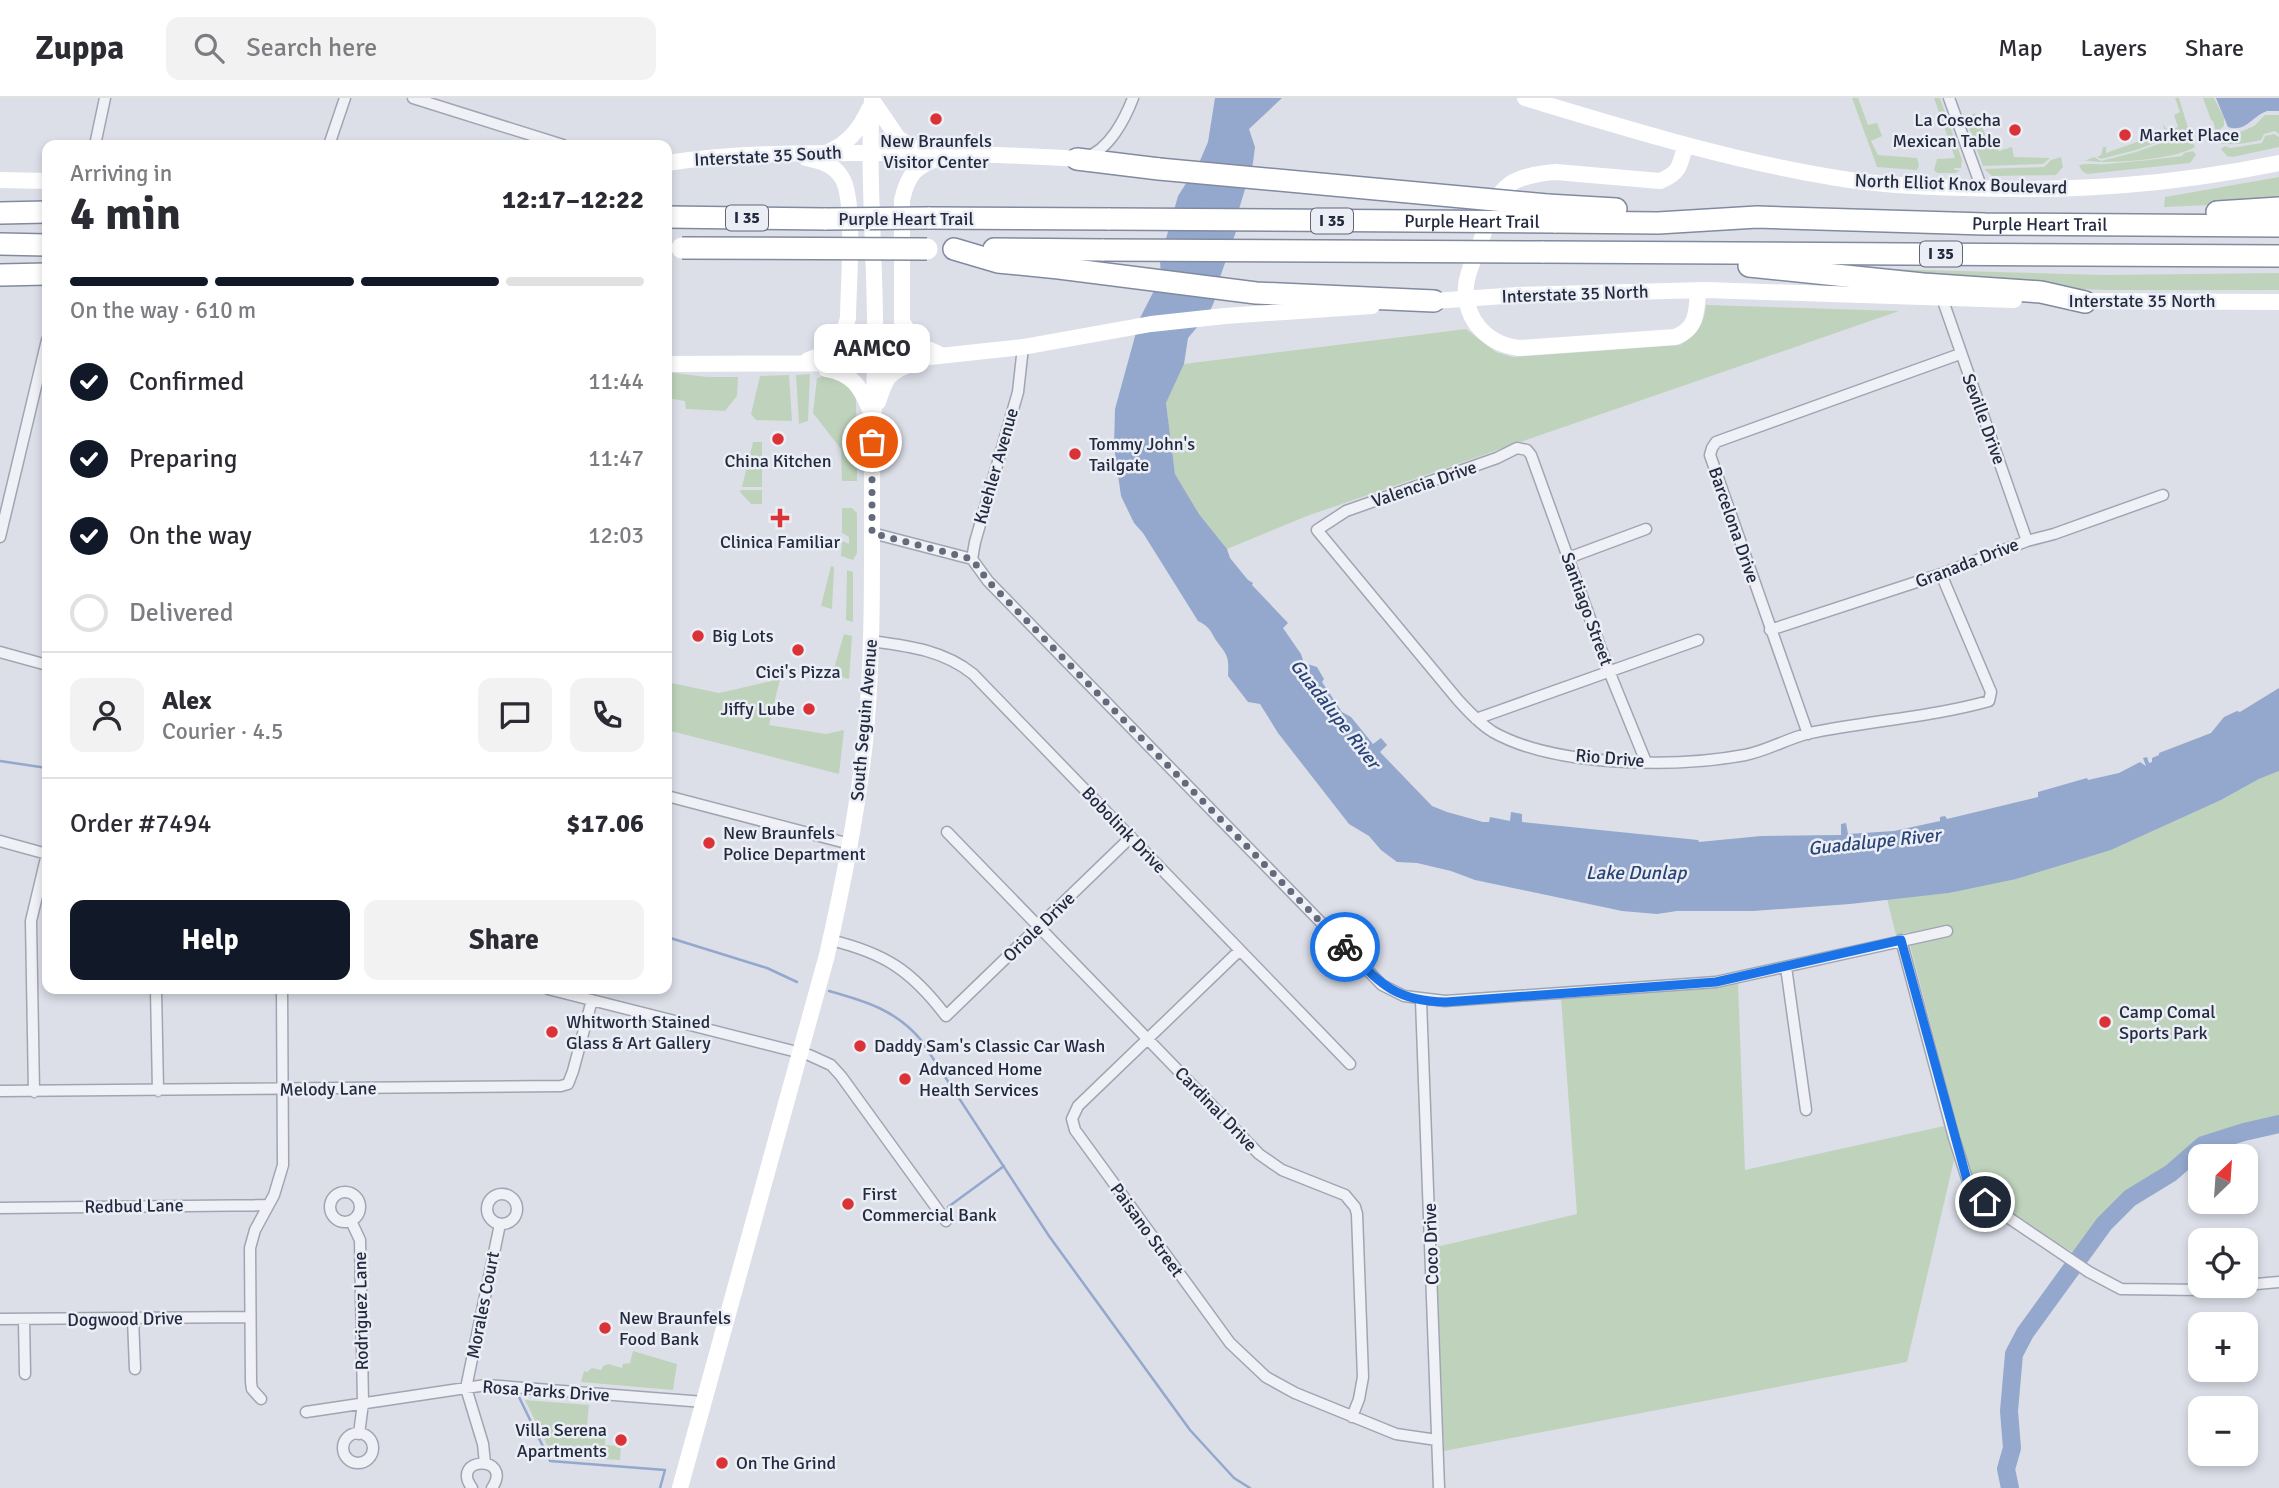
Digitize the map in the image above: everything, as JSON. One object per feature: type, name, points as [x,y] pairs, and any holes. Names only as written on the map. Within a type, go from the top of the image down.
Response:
[{"type":"highway","points":[[1077,159],[1550,214]]},
{"type":"highway","points":[[1985,224],[2153,212],[2232,212],[2279,208]]},
{"type":"highway","points":[[0,213],[42,212]]},
{"type":"highway","name":"Purple Heart Trail","points":[[672,218],[1110,219],[1550,214],[1658,223],[1757,217],[1985,224],[2279,226]]},
{"type":"highway","points":[[0,244],[42,245]]},
{"type":"highway","name":"Purple Heart Trail","points":[[674,248],[2279,256]]},
{"type":"highway","points":[[954,249],[998,262],[1256,293],[1434,300]]},
{"type":"highway","points":[[1604,253],[1923,284],[2041,292],[2085,302]]},
{"type":"highway","points":[[0,275],[42,274]]},
{"type":"main road","name":"North Elliot Knox Boulevard","points":[[1525,98],[1685,146],[1840,179],[1982,189],[2054,190],[2123,187],[2188,180],[2279,163]]},
{"type":"main road","points":[[827,152],[840,147],[853,135],[864,121],[872,99]]},
{"type":"main road","points":[[872,99],[898,138],[923,154]]},
{"type":"main road","name":"South Seguin Avenue","points":[[680,1488],[830,940],[850,844],[864,744],[872,641],[875,363],[870,153],[872,99]]},
{"type":"main road","points":[[1685,146],[1673,176],[1660,181],[1556,172],[1539,173],[1508,185],[1493,205],[1466,286],[1470,314],[1485,335],[1507,346],[1519,348],[1675,337],[1690,328],[1695,319],[1698,290]]},
{"type":"main road","points":[[784,153],[816,160],[836,170],[845,184],[850,208],[848,318],[845,331],[836,345],[825,353],[792,364]]},
{"type":"main road","name":"Interstate 35 South","points":[[672,163],[784,153],[870,153]]},
{"type":"main road","points":[[870,153],[1077,159]]},
{"type":"main road","points":[[944,356],[917,344],[902,322],[902,200],[905,188],[917,167],[954,154]]},
{"type":"main road","points":[[0,180],[42,181]]},
{"type":"main road","points":[[0,283],[42,282]]},
{"type":"main road","name":"Interstate 35 North","points":[[875,363],[1023,347],[1151,324],[1224,316],[1518,295],[1698,290],[2085,302],[2279,302]]},
{"type":"main road","points":[[873,417],[882,387],[891,373],[908,365],[944,356]]},
{"type":"main road","points":[[672,364],[875,363]]},
{"type":"main road","points":[[792,364],[836,371],[849,377],[861,388],[873,417]]},
{"type":"street","points":[[96,140],[105,98]]},
{"type":"street","points":[[331,140],[345,98]]},
{"type":"street","points":[[413,98],[547,140]]},
{"type":"street","points":[[1077,159],[1094,155],[1103,148],[1117,130],[1132,98]]},
{"type":"street","points":[[1949,98],[1982,189]]},
{"type":"street","name":"Seville Drive","points":[[1942,298],[2027,541]]},
{"type":"street","name":"Kuehler Avenue","points":[[972,559],[1018,392],[1023,347]]},
{"type":"street","name":"Barcelona Drive","points":[[1808,734],[1710,455],[1714,444],[1960,354]]},
{"type":"street","points":[[0,537],[42,361]]},
{"type":"street","name":"Valencia Drive","points":[[1317,530],[1340,513],[1497,458],[1517,448],[1527,450],[1531,456]]},
{"type":"street","name":"Santiago Street","points":[[1531,456],[1609,671],[1646,762]]},
{"type":"street","name":"Granada Drive","points":[[1770,630],[1941,574],[2027,541],[2163,495]]},
{"type":"street","points":[[1568,558],[1646,529]]},
{"type":"street","name":"Rio Drive","points":[[1317,530],[1476,719],[1503,737],[1544,750],[1605,760],[1711,760],[1748,754],[1808,734],[1987,701],[1991,698],[1991,692],[1941,574]]},
{"type":"street","points":[[872,533],[972,559],[988,581],[1382,985],[1404,996],[1446,1002],[1701,984],[1947,931]]},
{"type":"street","points":[[1476,719],[1698,640]]},
{"type":"street","name":"Bobolink Drive","points":[[872,641],[926,650],[950,659],[966,669],[1350,1064]]},
{"type":"street","points":[[0,652],[42,664]]},
{"type":"street","points":[[672,797],[850,844]]},
{"type":"street","name":"Cardinal Drive","points":[[947,832],[1259,1154],[1282,1170],[1345,1195],[1355,1206],[1363,1377],[1352,1417]]},
{"type":"street","name":"Oriole Drive","points":[[830,940],[869,951],[896,964],[918,982],[946,1016],[1131,837]]},
{"type":"street","points":[[0,841],[42,853]]},
{"type":"street","points":[[34,1092],[31,921],[42,875]]},
{"type":"street","points":[[1901,940],[1954,1138],[1971,1191],[2110,1284],[2134,1291],[2188,1290]]},
{"type":"street","name":"Paisano Street","points":[[1240,950],[1076,1109],[1072,1119],[1075,1130],[1170,1263],[1241,1356],[1277,1384],[1352,1417],[1407,1437],[1437,1440]]},
{"type":"street","points":[[1786,967],[1806,1110]]},
{"type":"street","points":[[156,994],[158,1091]]},
{"type":"street","points":[[261,1399],[252,1389],[251,1382],[250,1242],[279,1182],[283,1165],[282,994]]},
{"type":"street","points":[[568,994],[817,1058],[836,1070],[946,1221]]},
{"type":"street","name":"Melody Lane","points":[[0,1091],[561,1086],[568,1084],[573,1071],[592,1000]]},
{"type":"street","name":"Coco Drive","points":[[1421,1000],[1439,1488]]},
{"type":"street","name":"Redbud Lane","points":[[0,1208],[268,1205]]},
{"type":"street","name":"Rodriguez Lane","points":[[351,1221],[360,1240],[363,1403],[359,1434]]},
{"type":"street","name":"Morales Court","points":[[467,1388],[499,1224]]},
{"type":"street","points":[[2258,1284],[2279,1282]]},
{"type":"street","name":"Dogwood Drive","points":[[0,1319],[250,1317]]},
{"type":"street","points":[[134,1319],[135,1369]]},
{"type":"street","points":[[24,1320],[25,1374]]},
{"type":"street","name":"Rosa Parks Drive","points":[[306,1412],[492,1385],[704,1402]]},
{"type":"street","points":[[467,1388],[483,1444],[485,1463],[496,1472],[496,1481],[492,1488]]},
{"type":"street","points":[[472,1488],[467,1479],[469,1470],[476,1464],[485,1463]]},
{"type":"green space","points":[[1852,98],[1858,98],[1868,125],[1877,123],[1882,136],[1871,141],[1878,155],[1917,158],[1917,170],[1877,167]]},
{"type":"green space","points":[[1934,98],[1940,98],[1962,160],[1961,168],[1954,168],[1960,170],[1956,173],[1937,173],[1934,170],[1937,159],[1955,158]]},
{"type":"green space","points":[[2175,98],[2179,98],[2187,131],[2195,147],[2150,159],[2111,162],[2084,161],[2094,157],[2101,161],[2136,152],[2184,135],[2183,133],[2101,159],[2097,157],[2101,155],[2103,147],[2106,147],[2106,153],[2165,132],[2163,124],[2168,131],[2178,127],[2174,115],[2180,112]]},
{"type":"green space","points":[[2203,98],[2214,98],[2224,118],[2221,133],[2238,133],[2254,126],[2265,115],[2279,115],[2279,134],[2275,131],[2264,134],[2261,140],[2245,143],[2219,143]]},
{"type":"green space","points":[[1975,113],[1989,145],[1996,143],[1999,151],[2012,147],[2014,157],[2050,158],[2043,164],[1983,166],[1967,122],[1969,116]]},
{"type":"green space","points":[[2274,134],[2279,137],[2279,147],[2233,157],[2227,156],[2221,149],[2225,146],[2230,148],[2262,143],[2265,136]]},
{"type":"green space","points":[[2193,151],[2196,155],[2190,163],[2087,174],[2079,165],[2182,156]]},
{"type":"green space","points":[[2061,157],[2063,167],[2056,175],[1992,176],[1984,169],[2044,167],[2051,160]]},
{"type":"green space","points":[[2279,177],[2279,202],[2164,207],[2165,197]]},
{"type":"green space","points":[[1886,269],[2104,275],[2279,273],[2279,290],[2107,290],[2007,286],[1874,271]]},
{"type":"green space","points":[[1706,305],[1899,311],[1307,516],[1227,549],[1199,514],[1175,474],[1166,403],[1184,364],[1466,329],[1496,352],[1513,357],[1680,345],[1699,328]]},
{"type":"green space","points":[[672,373],[738,377],[737,396],[725,411],[686,409],[685,401],[672,399]]},
{"type":"green space","points":[[810,374],[808,421],[799,424],[796,375]]},
{"type":"green space","points":[[822,374],[833,376],[842,382],[856,399],[857,481],[842,481],[841,449],[813,413],[817,378]]},
{"type":"green space","points":[[789,375],[792,421],[756,420],[751,414],[760,376]]},
{"type":"green space","points":[[753,442],[762,442],[762,465],[748,463]]},
{"type":"green space","points":[[747,466],[762,467],[762,487],[742,487]]},
{"type":"green space","points":[[741,490],[762,490],[762,504],[751,504]]},
{"type":"green space","points":[[842,508],[852,508],[857,513],[857,553],[853,560],[841,556],[842,541],[849,544],[849,537],[842,533]]},
{"type":"green space","points":[[831,566],[834,567],[832,609],[821,606]]},
{"type":"green space","points":[[847,570],[853,572],[853,622],[846,620]]},
{"type":"green space","points":[[844,634],[852,636],[849,679],[832,675]]},
{"type":"green space","points":[[780,679],[769,725],[826,734],[844,730],[839,774],[672,731],[672,683],[719,693]]},
{"type":"green space","name":"Camp Comal Sports Park","points":[[2279,771],[2279,1120],[2240,1126],[2188,1144],[2188,1150],[2168,1169],[2109,1209],[2073,1252],[2002,1208],[1978,1186],[1970,1174],[1911,949],[1909,932],[1896,935],[1887,899],[1949,893],[2111,850],[2221,800]]},
{"type":"green space","points":[[1738,983],[1745,1170],[1944,1126],[1954,1160],[1907,1362],[1444,1451],[1436,1247],[1577,1214],[1561,997]]},
{"type":"green space","points":[[633,1351],[677,1364],[673,1390],[581,1382],[584,1371],[592,1368],[601,1370],[608,1364],[622,1368],[623,1364],[630,1363]]},
{"type":"green space","points":[[525,1400],[589,1405],[587,1425],[600,1426],[600,1433],[605,1434],[605,1445],[621,1446],[620,1460],[586,1458],[586,1451],[577,1450],[576,1457],[552,1455]]},
{"type":"water","name":"Lake Dunlap","points":[[1215,98],[1282,98],[1249,129],[1255,147],[1239,209],[1239,223],[1214,302],[1209,313],[1188,338],[1184,364],[1166,403],[1175,474],[1199,514],[1227,549],[1230,558],[1288,623],[1283,628],[1304,663],[1317,667],[1324,679],[1322,682],[1342,712],[1351,717],[1373,744],[1381,738],[1387,745],[1380,752],[1432,806],[1483,822],[1489,822],[1490,817],[1510,821],[1511,812],[1522,814],[1522,822],[1699,842],[1761,836],[1841,835],[1841,824],[1846,823],[1848,834],[1894,831],[1940,821],[1940,817],[1945,816],[1947,819],[2038,797],[2038,792],[2087,778],[2088,780],[2119,773],[2140,762],[2146,766],[2143,758],[2147,757],[2149,763],[2152,762],[2152,758],[2159,753],[2211,733],[2224,717],[2240,712],[2279,688],[2279,771],[2111,850],[2016,879],[1949,893],[1850,904],[1657,914],[1622,911],[1475,880],[1417,863],[1397,862],[1369,836],[1349,824],[1278,733],[1260,704],[1248,702],[1228,676],[1228,661],[1224,651],[1208,628],[1198,621],[1134,523],[1121,496],[1114,446],[1115,409],[1140,318],[1161,277],[1160,260],[1178,196],[1199,163],[1208,142]]},
{"type":"water","points":[[2216,98],[2279,98],[2279,111],[2262,113],[2240,128],[2228,127]]},
{"type":"waterway","points":[[0,761],[42,767]]},
{"type":"waterway","points":[[672,939],[767,968],[797,982]]},
{"type":"waterway","points":[[829,991],[879,1008],[901,1021],[921,1040],[1049,1236],[1190,1430],[1234,1478],[1250,1488]]},
{"type":"waterway","points":[[2010,1488],[2006,1469],[2012,1448],[2009,1411],[2014,1354],[2025,1333],[2104,1224],[2130,1198],[2171,1173],[2203,1145],[2279,1124]]},
{"type":"waterway","points":[[948,1207],[1004,1166]]},
{"type":"waterway","points":[[519,1397],[550,1461],[665,1470],[660,1488]]},
{"type":"way so far","points":[[872,442],[872,533],[972,559],[988,581],[1031,622],[1171,770],[1345,947]]},
{"type":"place","name":"New Braunfels Visitor Center","points":[[936,119]]},
{"type":"place","name":"La Cosecha Mexican Table","points":[[2015,130]]},
{"type":"place","name":"Market Place","points":[[2125,135]]},
{"type":"place","name":"China Kitchen","points":[[778,439]]},
{"type":"place","name":"AAMCO","points":[[872,442]]},
{"type":"place","name":"Tommy John's Tailgate","points":[[1075,454]]},
{"type":"place","name":"Clinica Familiar","points":[[780,518]]},
{"type":"place","name":"Big Lots","points":[[698,636]]},
{"type":"place","name":"Cici's Pizza","points":[[798,650]]},
{"type":"place","name":"Jiffy Lube","points":[[809,709]]},
{"type":"place","name":"New Braunfels Police Department","points":[[709,843]]},
{"type":"place","name":"Camp Comal Sports Park","points":[[2105,1022]]},
{"type":"place","name":"Whitworth Stained Glass & Art Gallery","points":[[552,1032]]},
{"type":"place","name":"Daddy Sam's Classic Car Wash","points":[[860,1046]]},
{"type":"place","name":"Advanced Home Health Services","points":[[905,1079]]},
{"type":"place","name":"First Commercial Bank","points":[[848,1204]]},
{"type":"place","name":"New Braunfels Food Bank","points":[[605,1328]]},
{"type":"place","name":"Villa Serena Apartments","points":[[621,1440]]},
{"type":"place","name":"On The Grind","points":[[722,1463]]},
{"type":"route","points":[[1345,947],[1382,985],[1394,992],[1421,1000],[1446,1002],[1716,982],[1901,940],[1967,1180],[1971,1191],[1985,1202]]},
{"type":"water label","name":"Guadalupe River","points":[[1335,714]]},
{"type":"water label","name":"Guadalupe River","points":[[1874,842]]}]
